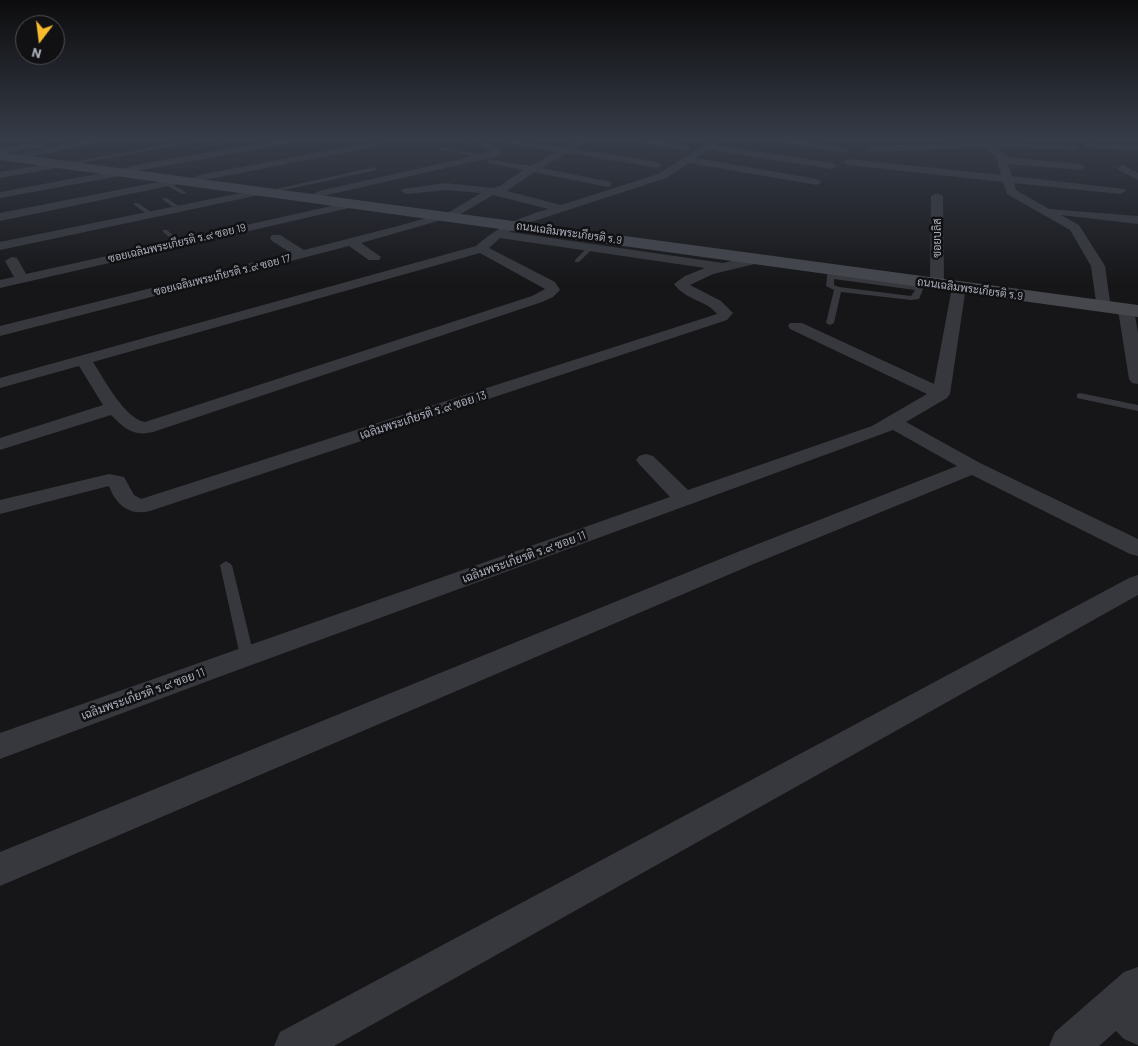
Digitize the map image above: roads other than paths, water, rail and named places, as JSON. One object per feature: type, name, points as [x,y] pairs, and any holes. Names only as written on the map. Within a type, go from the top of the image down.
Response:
[{"type":"main road","name":"ถนนเฉลิมพระเกียรติ ร.9","points":[[178,188],[184,190],[325,189],[449,215],[488,210],[516,224],[831,270],[1104,302],[1132,308]]},
{"type":"main road","name":"ถนนเฉลิมพระเกียรติ ร.9","points":[[264,188],[354,204],[516,224],[831,270]]},
{"type":"main road","name":"ถนนเฉลิมพระเกียรติ ร.9","points":[[926,282],[1132,308]]},
{"type":"street","points":[[0,195],[38,188]]},
{"type":"street","points":[[0,217],[149,188]]},
{"type":"street","points":[[178,188],[184,190]]},
{"type":"street","points":[[325,189],[331,188]]},
{"type":"street","points":[[406,191],[428,188]]},
{"type":"street","points":[[455,188],[504,192],[561,208]]},
{"type":"street","points":[[488,210],[509,188]]},
{"type":"street","points":[[0,383],[482,249],[497,234],[516,224],[625,188]]},
{"type":"street","points":[[1010,188],[1012,192],[1075,228],[1098,266],[1104,302]]},
{"type":"street","points":[[1090,188],[1120,191]]},
{"type":"street","points":[[0,246],[197,204],[278,190]]},
{"type":"street","name":"ซอยเฉลิมพระเกียรติ ร.๙ ซอย 17","points":[[0,331],[351,242],[449,215],[490,192]]},
{"type":"street","points":[[56,195],[68,204]]},
{"type":"street","name":"ซอยบลิส","points":[[926,282],[937,196]]},
{"type":"street","name":"ซอยเฉลิมพระเกียรติ ร.๙ ซอย 19","points":[[0,284],[354,204]]},
{"type":"street","points":[[1045,210],[1138,220]]},
{"type":"street","points":[[348,228],[366,238]]},
{"type":"street","points":[[232,231],[248,241]]},
{"type":"street","points":[[497,234],[725,267]]},
{"type":"street","points":[[276,238],[302,254]]},
{"type":"street","points":[[351,242],[374,257]]},
{"type":"street","points":[[94,249],[102,260]]},
{"type":"street","points":[[84,361],[114,408],[132,426],[146,428],[527,302],[548,294],[553,290],[545,282],[482,249]]},
{"type":"street","name":"เฉลิมพระเกียรติ ร.๙ ซอย 13","points":[[0,508],[109,480],[117,481],[130,505],[142,506],[722,317],[725,313],[722,308],[685,291],[681,284],[689,279],[725,267],[758,260]]},
{"type":"street","points":[[12,261],[22,279]]},
{"type":"street","points":[[796,326],[940,394],[959,287]]},
{"type":"street","points":[[1132,308],[1138,379]]},
{"type":"street","name":"เฉลิมพระเกียรติ ร.๙ ซอย 11","points":[[0,746],[879,430],[940,394]]},
{"type":"street","points":[[0,444],[114,408]]},
{"type":"street","points":[[892,422],[973,467],[1138,548]]},
{"type":"street","points":[[646,460],[685,499]]},
{"type":"street","points":[[0,869],[748,557],[973,467]]},
{"type":"street","points":[[294,1046],[1138,584]]},
{"type":"street","points":[[1069,1046],[1131,1005]]},
{"type":"lane","points":[[278,190],[288,188]]},
{"type":"lane","points":[[184,190],[197,204]]},
{"type":"lane","points":[[165,200],[178,208]]},
{"type":"lane","points":[[136,204],[151,214]]},
{"type":"lane","points":[[165,231],[180,243]]},
{"type":"lane","points":[[577,261],[590,248]]},
{"type":"lane","points":[[831,270],[830,286],[838,289],[906,298],[916,297],[926,282]]},
{"type":"lane","points":[[830,324],[838,289]]},
{"type":"lane","points":[[1080,396],[1138,408]]},
{"type":"lane","points":[[226,565],[247,656]]}]
